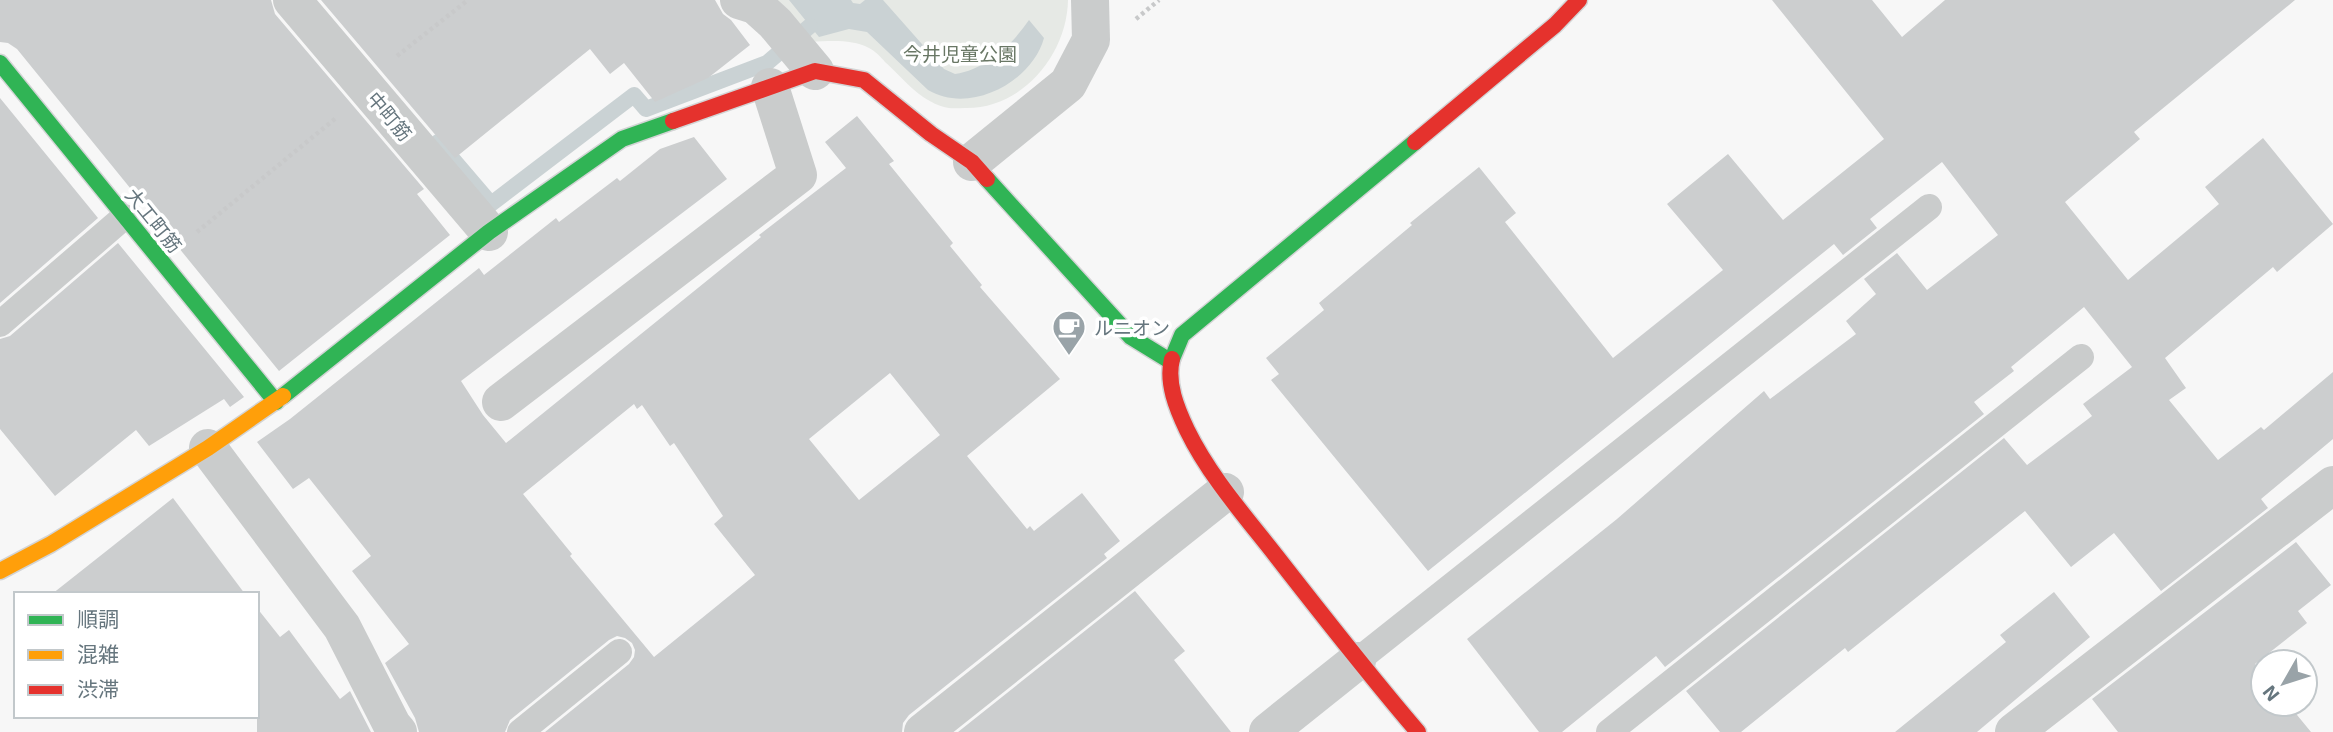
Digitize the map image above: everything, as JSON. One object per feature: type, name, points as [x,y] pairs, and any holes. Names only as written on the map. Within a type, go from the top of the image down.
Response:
[{"type":"street","name":"中町筋","points":[[292,0],[489,232]]},
{"type":"street","points":[[739,0],[755,5],[775,23],[809,64],[863,80],[931,134],[972,162],[1131,337],[1170,361]]},
{"type":"street","points":[[972,162],[1068,85],[1091,40],[1090,0]]},
{"type":"street","points":[[1418,732],[1357,661],[1226,492],[1189,432],[1171,384],[1170,361],[1182,335],[1555,25],[1579,0]]},
{"type":"street","name":"大工町筋","points":[[0,63],[276,402]]},
{"type":"street","points":[[0,571],[51,544],[208,448],[276,402],[489,232],[622,139],[770,86],[809,64]]},
{"type":"street","points":[[501,402],[798,175],[770,86]]},
{"type":"street","points":[[208,448],[342,626],[398,732]]},
{"type":"street","points":[[2014,732],[2333,485]]},
{"type":"street","points":[[923,732],[1226,492]]},
{"type":"street","points":[[1268,732],[1357,661]]},
{"type":"lane","points":[[1357,661],[1929,207]]},
{"type":"lane","points":[[0,324],[124,217]]},
{"type":"lane","points":[[1609,732],[2081,358]]},
{"type":"lane","points":[[520,732],[619,652]]},
{"type":"path","points":[[161,262],[468,0]]},
{"type":"green space","name":"今井児童公園","points":[[777,0],[1068,0],[1060,40],[1050,59],[1022,89],[986,106],[946,108],[919,94],[869,48],[848,42],[811,42]]},
{"type":"shaded area","points":[[789,0],[851,0],[860,4],[865,0],[883,0],[944,69],[955,74],[977,67],[997,55],[1029,20],[1044,38],[1027,68],[997,90],[962,99],[945,97],[928,90],[867,32],[849,29],[819,37]]},
{"type":"building","points":[[0,0],[271,0],[275,14],[424,189],[417,194],[450,235],[279,371],[17,49],[8,43],[0,42]]},
{"type":"building","points":[[321,0],[715,0],[723,14],[750,45],[708,78],[655,102],[624,63],[610,74],[590,49],[455,158]]},
{"type":"building","points":[[1772,0],[1872,0],[1902,37],[1945,0],[2295,0],[2134,132],[2140,139],[2065,202],[2128,280],[2219,204],[2205,187],[2263,138],[2333,224],[2277,272],[2273,267],[2165,358],[2186,388],[2169,400],[2218,460],[2261,427],[2264,430],[2333,372],[2333,439],[2261,499],[2268,508],[2161,591],[2114,533],[2071,567],[2025,511],[1848,652],[1845,648],[1741,732],[1720,732],[1686,691],[2004,438],[2027,465],[2092,416],[2083,404],[2132,367],[2084,307],[2011,367],[2014,371],[1974,402],[1984,414],[1665,667],[1656,656],[1562,732],[1539,732],[1467,639],[1617,519],[1764,391],[1770,399],[1856,334],[1846,321],[1876,294],[1864,279],[1897,253],[1927,290],[1998,235],[1942,162],[1870,219],[1877,228],[1843,255],[1834,244],[1428,571],[1271,380],[1279,374],[1266,358],[1324,310],[1319,303],[1479,167],[1516,213],[1505,222],[1613,358],[1723,270],[1667,204],[1728,154],[1783,220],[1884,139]]},
{"type":"building","points":[[0,98],[98,218],[0,303]]},
{"type":"building","points":[[857,116],[894,161],[889,164],[953,243],[950,246],[982,285],[980,287],[1060,379],[967,456],[1027,529],[1030,526],[1034,531],[1082,493],[1120,541],[1104,554],[1107,558],[909,715],[903,723],[902,732],[545,732],[629,664],[635,650],[632,643],[617,636],[510,720],[505,732],[419,732],[415,718],[385,663],[409,644],[352,571],[371,556],[309,478],[293,489],[257,442],[290,419],[479,268],[484,275],[556,218],[559,222],[617,178],[620,181],[660,149],[694,137],[727,179],[461,381],[483,415],[506,443],[761,237],[759,235],[846,168],[825,142]],"holes":[[[890,373],[940,435],[859,500],[809,439]],[[634,404],[637,409],[642,405],[670,446],[674,443],[723,516],[714,524],[755,575],[654,657],[570,556],[572,554],[523,494]]]},
{"type":"building","points":[[118,243],[244,397],[230,407],[224,399],[149,446],[136,430],[55,496],[0,429],[0,339],[10,336]]},
{"type":"building","points":[[173,498],[244,592],[55,592]]},
{"type":"building","points":[[2296,542],[2331,585],[2298,611],[2307,623],[2275,648],[2249,648],[2249,718],[2300,718],[2311,732],[2118,732],[2092,699]]},
{"type":"building","points":[[1135,591],[1185,651],[1174,660],[1231,732],[958,732]]},
{"type":"building","points":[[2054,592],[2090,637],[1977,732],[1895,732],[2006,642],[2000,635]]},
{"type":"building","points":[[259,611],[280,637],[289,630],[340,699],[350,691],[371,732],[257,732]]},
{"type":"waterway","points":[[438,142],[491,204],[634,95],[646,109],[767,63],[810,26]]},
{"type":"traffic: fast","points":[[0,63],[276,402]]},
{"type":"traffic: fast","points":[[283,396],[489,232],[622,139],[673,121]]},
{"type":"traffic: fast","points":[[1172,359],[1182,335],[1415,142]]},
{"type":"traffic: fast","points":[[987,179],[1131,337],[1170,361]]},
{"type":"traffic: slow","points":[[0,571],[51,544],[208,448],[283,396]]},
{"type":"traffic: jam","points":[[1415,142],[1555,25],[1579,0]]},
{"type":"traffic: jam","points":[[673,121],[815,71],[864,80],[931,134],[972,162],[987,179]]},
{"type":"traffic: jam","points":[[1172,359],[1170,377],[1176,405],[1206,464],[1329,623],[1418,732]]},
{"type":"place","name":"ルニオン","points":[[1069,357]]}]
